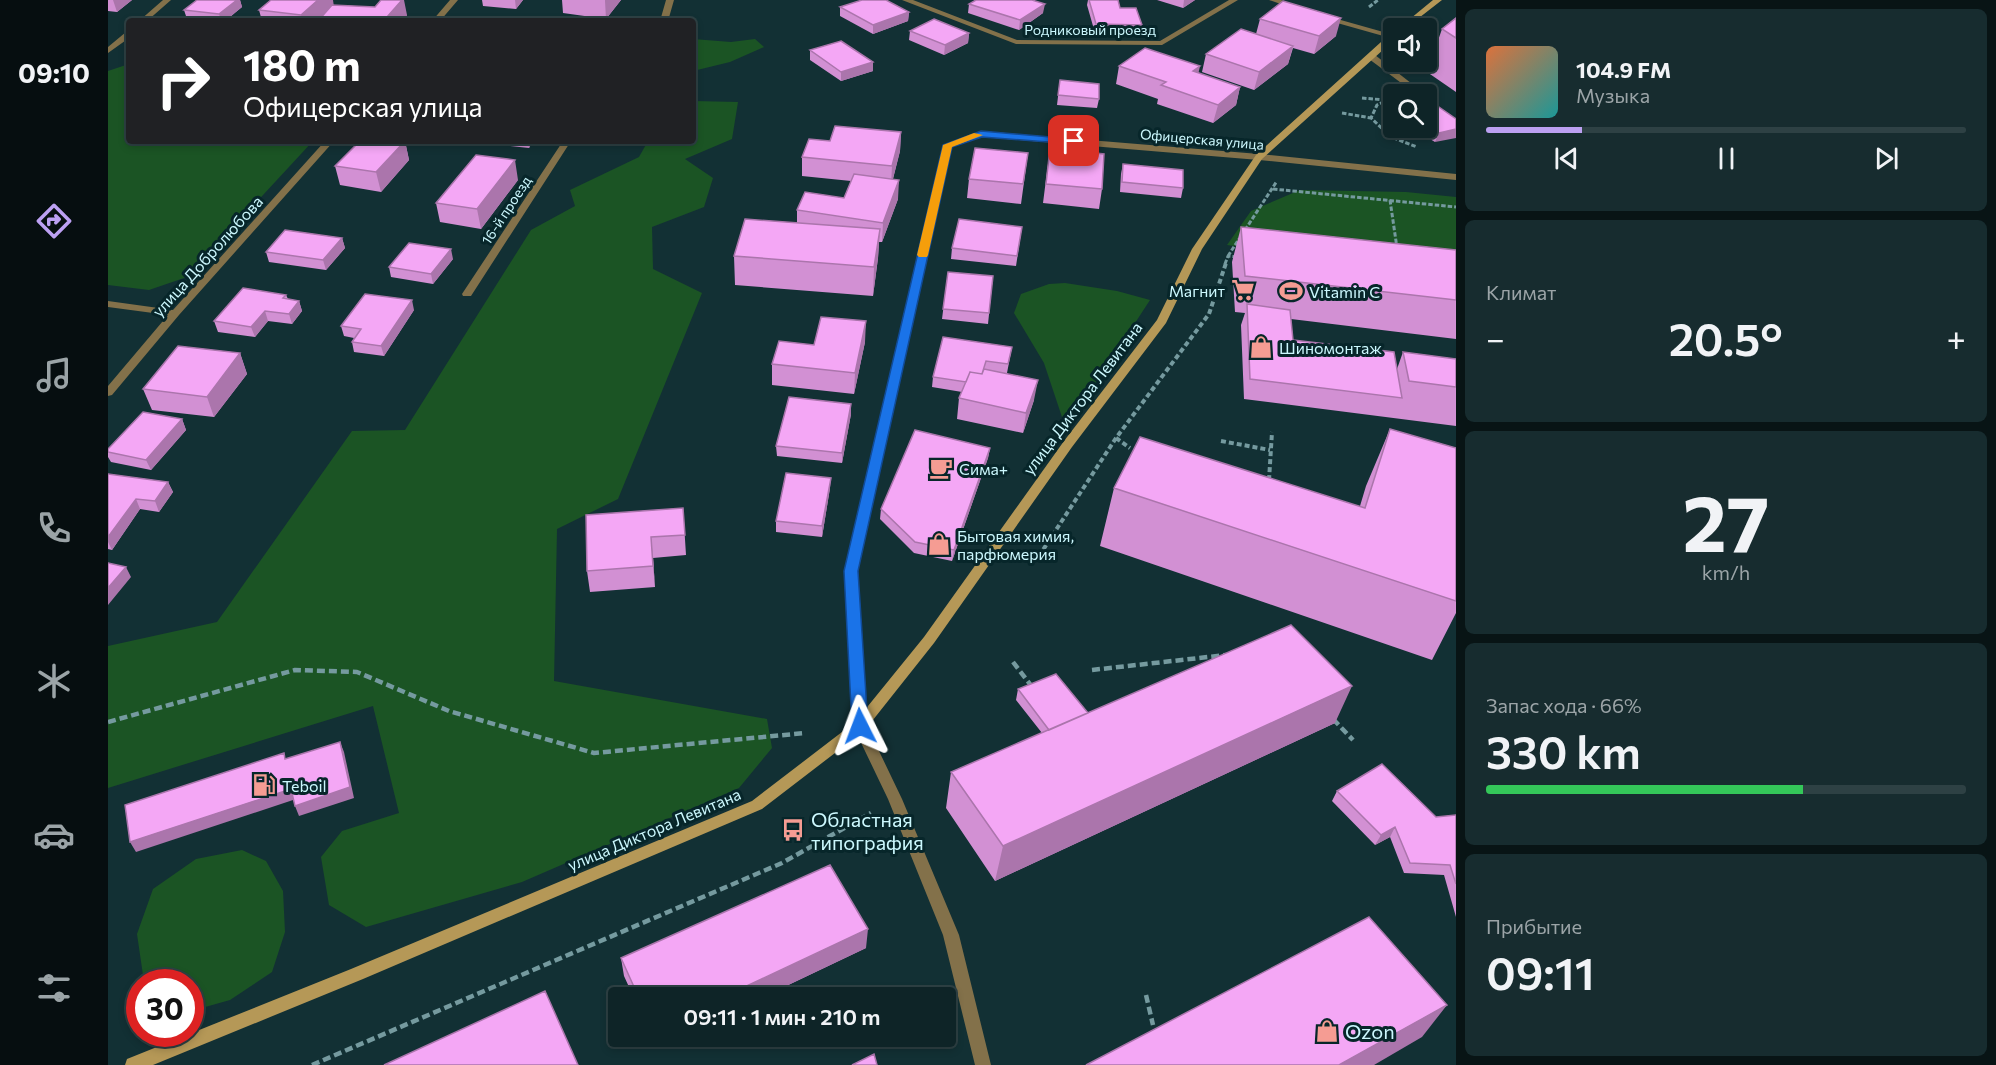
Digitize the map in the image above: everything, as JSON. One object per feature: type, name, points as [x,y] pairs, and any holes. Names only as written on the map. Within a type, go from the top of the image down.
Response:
[{"type":"street","points":[[146,18],[167,0]]},
{"type":"street","points":[[439,18],[454,0]]},
{"type":"street","points":[[665,18],[670,0]]},
{"type":"street","name":"Родниковый проезд","points":[[906,0],[1016,42],[1162,43],[1234,0]]},
{"type":"street","points":[[1273,0],[1305,10]]},
{"type":"street","points":[[1415,18],[1438,0]]},
{"type":"street","points":[[1315,13],[1383,33]]},
{"type":"street","points":[[108,36],[126,37]]},
{"type":"street","points":[[108,51],[126,38]]},
{"type":"street","name":"улица Диктора Левитана","points":[[133,1065],[357,974],[757,805],[860,726],[929,640],[1068,444],[1162,321],[1197,249],[1259,157],[1383,45]]},
{"type":"street","points":[[1372,57],[1408,84]]},
{"type":"street","name":"Офицерская улица","points":[[860,726],[851,571],[948,145],[981,134],[1259,157],[1456,177]]},
{"type":"street","name":"улица Добролюбова","points":[[108,393],[175,314],[327,144]]},
{"type":"street","name":"16-й проезд","points":[[467,294],[565,144]]},
{"type":"street","points":[[108,304],[175,314]]},
{"type":"street","points":[[860,726],[895,799],[951,935],[983,1065]]},
{"type":"path","points":[[1356,97],[1383,100]]},
{"type":"path","points":[[1371,118],[1377,105],[1383,103]]},
{"type":"path","points":[[1337,113],[1371,118],[1380,130],[1397,142],[1420,148]]},
{"type":"path","points":[[1039,556],[1116,438],[1209,314],[1228,256],[1273,189],[1456,207]]},
{"type":"path","points":[[1390,201],[1398,255]]},
{"type":"path","points":[[1228,256],[1239,257]]},
{"type":"path","points":[[1269,487],[1272,432]]},
{"type":"path","points":[[1116,438],[1130,448]]},
{"type":"path","points":[[1221,441],[1270,450]]},
{"type":"path","points":[[1092,670],[1232,654]]},
{"type":"path","points":[[1013,662],[1036,692]]},
{"type":"path","points":[[108,722],[295,670],[357,672],[448,711],[594,753],[814,732]]},
{"type":"path","points":[[1330,716],[1353,740]]},
{"type":"path","points":[[312,1065],[782,863],[895,799]]},
{"type":"path","points":[[1146,995],[1153,1025]]},
{"type":"green space","points":[[696,39],[731,42],[755,39],[764,47],[730,62],[696,70]]},
{"type":"green space","points":[[126,65],[126,144],[310,144],[187,277],[149,290],[108,285],[108,71]]},
{"type":"green space","points":[[696,101],[738,102],[732,139],[685,159],[713,178],[704,207],[652,227],[653,269],[702,293],[618,499],[557,529],[554,681],[767,719],[772,748],[739,788],[522,882],[366,927],[329,905],[321,857],[342,831],[399,813],[373,706],[108,788],[108,646],[217,622],[352,431],[405,430],[531,230],[575,206],[570,190],[639,157],[646,144],[696,144]]},
{"type":"green space","points":[[1300,190],[1406,192],[1456,197],[1456,276],[1227,245],[1251,211]]},
{"type":"green space","points":[[1065,283],[1117,291],[1150,300],[1066,429],[1044,363],[1014,313],[1021,294],[1049,284]]},
{"type":"green space","points":[[242,850],[266,861],[283,891],[285,932],[272,972],[230,1000],[204,1007],[204,969],[142,969],[137,934],[153,889],[196,859]]},
{"type":"building","points":[[197,0],[237,0],[219,14],[184,10]]},
{"type":"building","points":[[271,0],[318,0],[301,15],[259,10]]},
{"type":"building","points":[[381,0],[402,0],[387,17],[321,18],[332,5],[375,7]]},
{"type":"building","points":[[862,0],[886,0],[909,12],[873,25],[840,7]]},
{"type":"building","points":[[976,0],[1032,0],[1045,4],[1020,20],[969,4]]},
{"type":"building","points":[[1089,0],[1118,0],[1120,8],[1136,8],[1142,25],[1096,24]]},
{"type":"building","points":[[1283,1],[1341,18],[1319,36],[1260,19]]},
{"type":"building","points":[[1456,18],[1456,38],[1442,29]]},
{"type":"building","points":[[934,19],[969,33],[945,45],[910,31]]},
{"type":"building","points":[[1241,29],[1293,46],[1259,72],[1206,54]]},
{"type":"building","points":[[841,41],[873,62],[841,72],[810,50]]},
{"type":"building","points":[[1145,48],[1200,66],[1193,71],[1240,87],[1218,105],[1161,85],[1166,82],[1119,66]]},
{"type":"building","points":[[1060,80],[1099,84],[1099,99],[1058,95]]},
{"type":"building","points":[[1437,106],[1456,119],[1456,129],[1437,132]]},
{"type":"building","points":[[835,126],[901,132],[892,166],[802,157],[809,139],[830,141]]},
{"type":"building","points":[[357,144],[402,144],[376,172],[335,166]]},
{"type":"building","points":[[975,148],[1028,153],[1023,184],[969,179]]},
{"type":"building","points":[[1050,148],[1104,154],[1102,189],[1046,184]]},
{"type":"building","points":[[476,155],[515,160],[477,209],[436,203]]},
{"type":"building","points":[[1123,164],[1183,170],[1183,188],[1122,182]]},
{"type":"building","points":[[854,174],[899,180],[883,223],[797,210],[805,192],[844,198]]},
{"type":"building","points":[[745,219],[880,229],[874,267],[734,256]]},
{"type":"building","points":[[959,219],[1022,227],[1017,256],[952,248]]},
{"type":"building","points":[[1241,227],[1456,250],[1456,300],[1245,276]]},
{"type":"building","points":[[285,230],[342,238],[323,260],[266,252]]},
{"type":"building","points":[[409,243],[451,249],[431,274],[389,267]]},
{"type":"building","points":[[948,272],[993,276],[989,313],[943,309]]},
{"type":"building","points":[[243,288],[286,295],[283,298],[299,301],[289,314],[265,311],[251,327],[214,321]]},
{"type":"building","points":[[365,294],[412,300],[381,346],[352,342],[361,329],[341,326]]},
{"type":"building","points":[[1247,304],[1290,310],[1293,340],[1394,352],[1402,398],[1250,379]]},
{"type":"building","points":[[821,317],[866,321],[855,373],[772,364],[779,341],[814,345]]},
{"type":"building","points":[[943,337],[1012,347],[1008,364],[986,361],[982,374],[970,372],[966,382],[933,377]]},
{"type":"building","points":[[178,346],[240,353],[207,397],[143,389]]},
{"type":"building","points":[[1403,352],[1456,359],[1456,387],[1409,381]]},
{"type":"building","points":[[984,369],[1038,380],[1026,413],[959,398],[970,372],[982,374]]},
{"type":"building","points":[[789,397],[851,404],[842,453],[776,446]]},
{"type":"building","points":[[143,412],[182,419],[146,460],[108,452],[108,449]]},
{"type":"building","points":[[1390,429],[1456,448],[1456,601],[1114,488],[1140,437],[1365,508]]},
{"type":"building","points":[[915,430],[990,448],[954,550],[915,542],[881,509]]},
{"type":"building","points":[[786,473],[831,478],[822,526],[776,521]]},
{"type":"building","points":[[108,474],[168,482],[155,501],[136,499],[108,537]]},
{"type":"building","points":[[683,508],[685,535],[651,537],[653,566],[587,571],[586,515]]},
{"type":"building","points":[[108,563],[126,567],[108,588]]},
{"type":"building","points":[[1291,625],[1352,686],[1003,846],[951,772]]},
{"type":"building","points":[[1056,674],[1088,713],[1049,730],[1018,689]]},
{"type":"building","points":[[340,742],[350,787],[295,806],[291,789],[130,842],[125,805],[284,753],[285,759]]},
{"type":"building","points":[[1382,764],[1436,817],[1456,815],[1456,884],[1450,865],[1410,863],[1395,827],[1381,835],[1337,791]]},
{"type":"building","points":[[830,865],[868,929],[744,987],[634,987],[621,958]]},
{"type":"building","points":[[1369,917],[1447,1005],[1339,1065],[1086,1065]]},
{"type":"building","points":[[545,991],[578,1065],[384,1065]]},
{"type":"building","points":[[874,1054],[877,1065],[852,1065]]},
{"type":"slow traffic","points":[[923,255],[948,145],[978,135]]},
{"type":"place","name":"Магнит","points":[[1243,290]]},
{"type":"place","name":"Vitamin C","points":[[1291,291]]},
{"type":"place","name":"Шиномонтаж","points":[[1261,347]]},
{"type":"place","name":"Сима+","points":[[941,468]]},
{"type":"place","name":"Бытовая химия, парфюмерия","points":[[939,544]]},
{"type":"place","name":"Teboil","points":[[264,785]]},
{"type":"place","name":"Областная типография","points":[[793,830]]},
{"type":"place","name":"Ozon","points":[[1327,1031]]},
{"type":"route","points":[[860,726],[851,571],[948,145],[981,134],[1074,141]]}]
